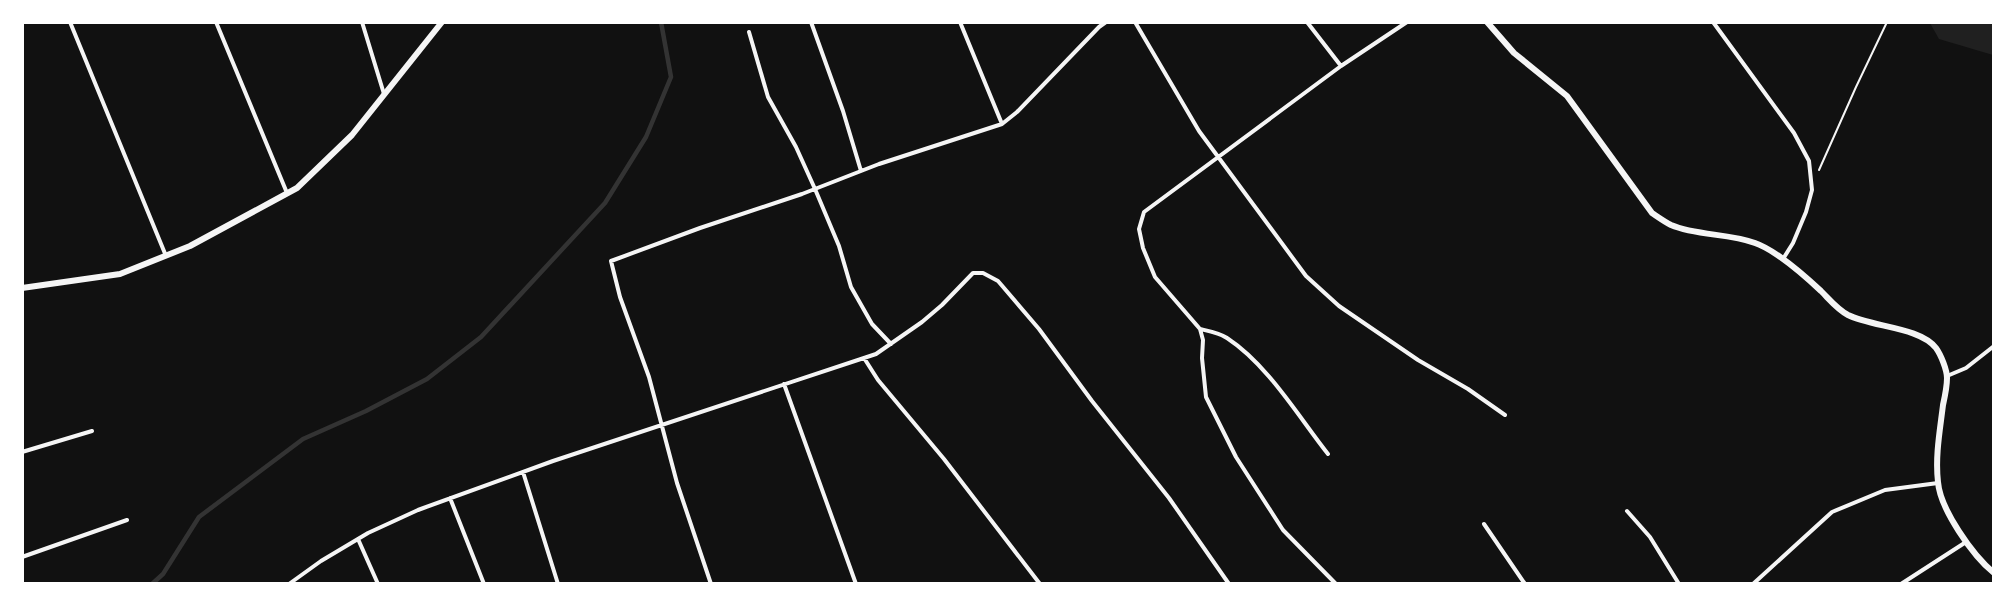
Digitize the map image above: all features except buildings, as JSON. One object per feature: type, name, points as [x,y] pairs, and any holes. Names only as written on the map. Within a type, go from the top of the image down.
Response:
[{"type":"street","points":[[22,288],[120,274],[190,246],[297,188],[351,135],[442,22]]},
{"type":"street","points":[[1487,22],[1514,53],[1567,96],[1652,213],[1686,230],[1720,234],[1757,243],[1799,271],[1845,313],[1862,321],[1915,334],[1929,341],[1937,350],[1947,376],[1938,446],[1938,483],[1950,516],[1966,542],[1981,563],[1994,573]]},
{"type":"lane","points":[[70,22],[166,256]]},
{"type":"lane","points":[[216,22],[286,193]]},
{"type":"lane","points":[[362,22],[384,94]]},
{"type":"lane","points":[[811,22],[843,111],[861,171]]},
{"type":"lane","points":[[960,22],[1002,124]]},
{"type":"lane","points":[[711,584],[677,483],[650,377],[620,297],[611,261],[861,171],[1002,124],[1017,112],[1042,84],[1106,22]]},
{"type":"lane","points":[[1136,22],[1171,86],[1218,157],[1306,276],[1331,298],[1418,360],[1468,389],[1505,415]]},
{"type":"lane","points":[[1307,22],[1341,66]]},
{"type":"lane","points":[[1336,584],[1283,530],[1236,457],[1206,397],[1202,358],[1203,340],[1200,329],[1155,277],[1143,248],[1140,230],[1144,212],[1341,66],[1407,22]]},
{"type":"lane","points":[[1713,22],[1794,134],[1809,161],[1812,189],[1806,212],[1783,260]]},
{"type":"lane","points":[[749,32],[768,97],[796,147],[815,189],[839,246],[851,287],[872,324],[891,344]]},
{"type":"lane","points":[[289,584],[358,539],[418,510],[523,472],[876,354],[942,305],[973,273],[983,273],[998,281],[1040,329],[1092,401],[1169,498],[1229,584]]},
{"type":"lane","points":[[1200,329],[1225,336],[1243,351],[1277,386],[1328,454]]},
{"type":"lane","points":[[1947,376],[1966,368],[1994,346]]},
{"type":"lane","points":[[864,358],[878,380],[944,459],[1040,584]]},
{"type":"lane","points":[[784,384],[856,584]]},
{"type":"lane","points":[[22,452],[92,431]]},
{"type":"lane","points":[[523,472],[558,584]]},
{"type":"lane","points":[[1753,584],[1832,512],[1885,490],[1938,483]]},
{"type":"lane","points":[[450,498],[484,584]]},
{"type":"lane","points":[[1627,511],[1650,537],[1679,584]]},
{"type":"lane","points":[[22,557],[127,520]]},
{"type":"lane","points":[[1484,524],[1525,584]]},
{"type":"lane","points":[[358,539],[378,584]]},
{"type":"lane","points":[[1901,584],[1966,542]]},
{"type":"path","points":[[1819,170],[1887,22]]},
{"type":"shaded area","points":[[1930,23],[1993,23],[1993,55],[1939,39]]},
{"type":"waterway","points":[[152,584],[163,574],[199,517],[303,439],[366,411],[427,379],[481,337],[605,203],[646,137],[671,77],[661,22]]}]
